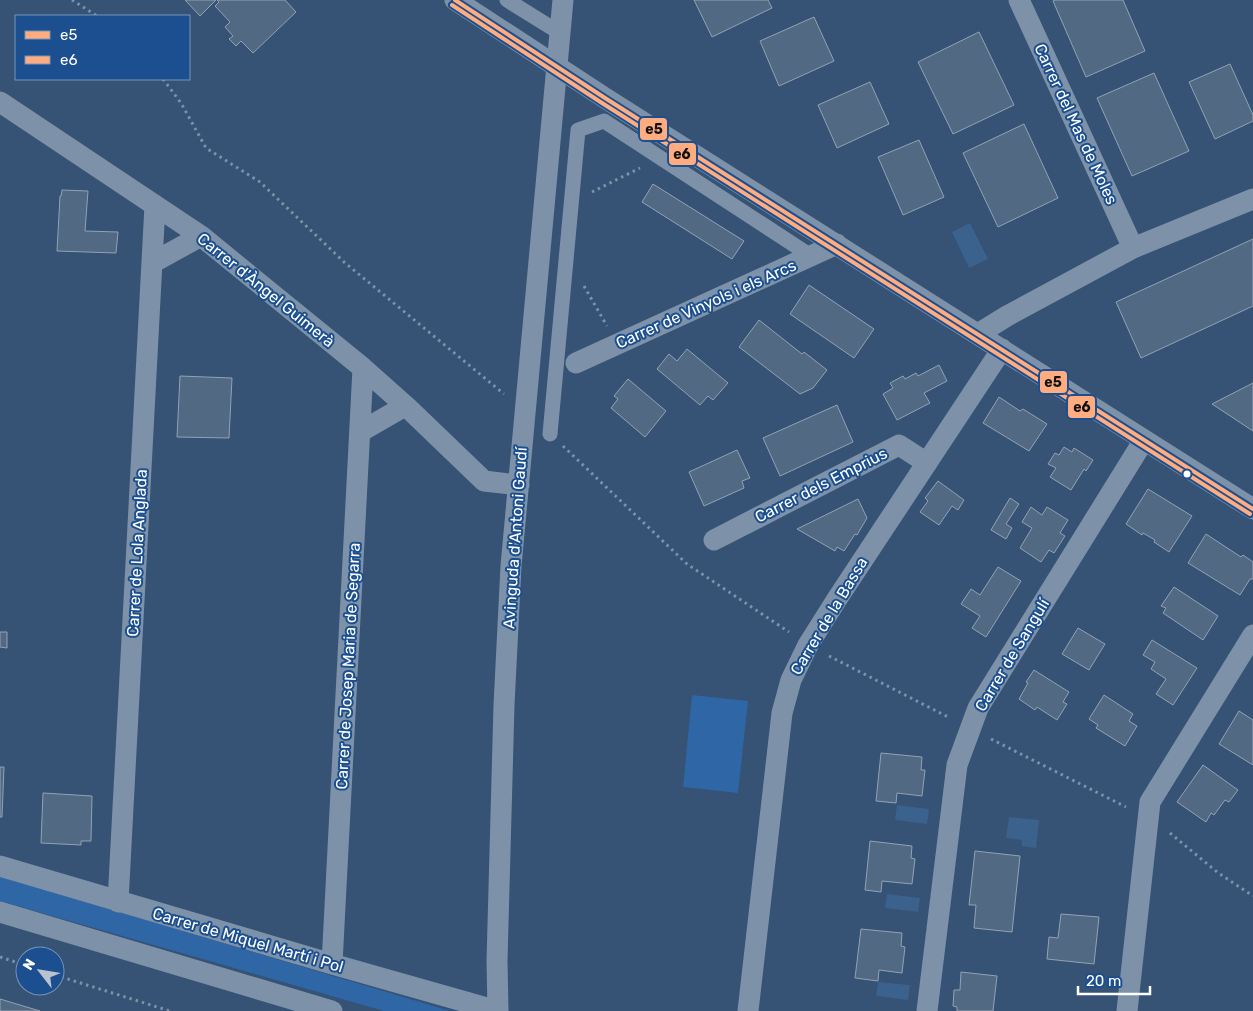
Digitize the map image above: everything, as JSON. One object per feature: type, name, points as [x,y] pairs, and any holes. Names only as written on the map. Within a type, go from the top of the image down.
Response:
[{"type":"street","points":[[455,0],[605,98],[1253,509]]},
{"type":"street","points":[[508,0],[560,33]]},
{"type":"street","name":"Avinguda d'Antoni Gaudí","points":[[498,1011],[497,961],[504,705],[511,566],[563,0]]},
{"type":"street","name":"Carrer del Mas de Moles","points":[[1019,0],[1133,248]]},
{"type":"street","name":"Carrer d'Àngel Guimerà","points":[[0,102],[200,236],[363,368],[484,481],[519,485]]},
{"type":"street","points":[[550,434],[578,130],[604,122],[811,256]]},
{"type":"street","points":[[978,334],[1007,316],[1133,248],[1253,199]]},
{"type":"street","name":"Carrer de Lola Anglada","points":[[118,902],[155,205]]},
{"type":"street","points":[[152,263],[200,236]]},
{"type":"street","name":"Carrer de Vinyols i els Arcs","points":[[576,363],[837,244]]},
{"type":"street","name":"Carrer de la Bassa","points":[[748,1011],[782,714],[791,680],[808,645],[836,599],[1002,349]]},
{"type":"street","name":"Carrer de Josep Maria de Segarra","points":[[332,964],[363,368]]},
{"type":"street","points":[[360,432],[405,406]]},
{"type":"street","name":"Carrer de Sangulí","points":[[927,1011],[956,765],[978,708],[1144,440]]},
{"type":"street","name":"Carrer dels Emprius","points":[[714,540],[899,445],[927,463]]},
{"type":"street","points":[[1127,1011],[1150,802],[1253,635]]},
{"type":"street","name":"Carrer de Miquel Martí i Pol","points":[[0,866],[118,902],[498,1011]]},
{"type":"street","points":[[0,912],[332,1011]]},
{"type":"path","points":[[72,0],[95,15]]},
{"type":"path","points":[[164,80],[181,103],[206,148],[260,182],[344,262],[526,412]]},
{"type":"path","points":[[571,202],[660,158]]},
{"type":"path","points":[[566,256],[617,344]]},
{"type":"path","points":[[550,434],[687,564],[808,645],[970,729],[1148,817],[1217,872],[1253,896]]},
{"type":"path","points":[[0,957],[15,962]]},
{"type":"path","points":[[65,978],[170,1011]]},
{"type":"shaded area","points":[[970,223],[988,259],[969,268],[952,232]]},
{"type":"shaded area","points":[[692,695],[748,701],[738,793],[683,787]]},
{"type":"shaded area","points":[[897,805],[929,809],[927,824],[895,820]]},
{"type":"shaded area","points":[[1009,817],[1039,820],[1036,848],[1022,846],[1022,840],[1006,838]]},
{"type":"shaded area","points":[[0,876],[450,1011],[384,1011],[0,901]]},
{"type":"shaded area","points":[[887,894],[920,898],[918,912],[885,908]]},
{"type":"shaded area","points":[[878,982],[910,985],[908,1000],[876,996]]},
{"type":"building","points":[[185,0],[216,0],[200,16]]},
{"type":"building","points":[[217,0],[285,0],[296,12],[253,53],[241,41],[236,46],[229,39],[233,36],[225,27],[230,22],[215,6],[219,2]]},
{"type":"building","points":[[694,0],[768,0],[772,8],[712,37]]},
{"type":"building","points":[[1123,0],[1145,51],[1086,77],[1053,1]]},
{"type":"building","points":[[814,17],[834,61],[779,86],[760,41]]},
{"type":"building","points":[[979,32],[1014,105],[953,134],[918,62]]},
{"type":"building","points":[[1230,64],[1253,115],[1253,121],[1215,139],[1189,82]]},
{"type":"building","points":[[1154,73],[1189,151],[1132,176],[1097,98]]},
{"type":"building","points":[[870,82],[889,124],[837,148],[818,105]]},
{"type":"building","points":[[1024,124],[1058,198],[998,227],[963,153]]},
{"type":"building","points":[[919,140],[944,197],[903,215],[878,157]]},
{"type":"building","points":[[653,184],[744,241],[732,259],[642,202]]},
{"type":"building","points":[[62,190],[88,191],[85,231],[118,232],[116,253],[57,251],[60,196]]},
{"type":"building","points":[[1253,239],[1253,306],[1141,358],[1116,302]]},
{"type":"building","points":[[809,285],[874,329],[854,358],[790,314]]},
{"type":"building","points":[[759,320],[802,354],[804,352],[827,370],[813,388],[800,394],[739,347]]},
{"type":"building","points":[[687,349],[728,383],[713,400],[708,396],[700,405],[657,369],[669,354],[677,361]]},
{"type":"building","points":[[939,365],[947,381],[924,393],[930,403],[897,420],[883,394],[893,388],[890,383],[903,376],[905,379],[916,373],[918,376]]},
{"type":"building","points":[[180,376],[232,378],[229,438],[177,437]]},
{"type":"building","points":[[628,379],[666,411],[645,437],[611,408],[618,399],[614,396]]},
{"type":"building","points":[[1253,383],[1253,431],[1212,404]]},
{"type":"building","points":[[999,397],[1020,411],[1023,409],[1047,424],[1029,451],[983,423]]},
{"type":"building","points":[[837,405],[853,442],[780,476],[763,438]]},
{"type":"building","points":[[1064,447],[1072,452],[1074,448],[1093,460],[1086,471],[1084,469],[1071,490],[1050,477],[1056,468],[1048,464],[1055,453],[1059,455]]},
{"type":"building","points":[[737,450],[750,478],[742,481],[744,488],[704,506],[689,472]]},
{"type":"building","points":[[938,481],[964,500],[958,510],[952,506],[939,525],[920,512],[928,501],[925,498]]},
{"type":"building","points":[[1148,489],[1192,516],[1169,552],[1154,542],[1155,540],[1143,533],[1142,535],[1126,524]]},
{"type":"building","points":[[1010,498],[1019,504],[1006,524],[1012,528],[1006,539],[991,530]]},
{"type":"building","points":[[858,499],[867,518],[857,535],[855,534],[844,551],[837,547],[835,551],[797,529]]},
{"type":"building","points":[[1031,507],[1042,515],[1047,507],[1068,520],[1060,533],[1065,536],[1054,553],[1049,550],[1041,562],[1020,548],[1032,528],[1022,522]]},
{"type":"building","points":[[1206,534],[1241,557],[1243,555],[1253,562],[1253,579],[1250,579],[1240,595],[1188,563]]},
{"type":"building","points":[[998,567],[1021,581],[986,637],[972,628],[980,616],[961,604],[971,589],[980,595]]},
{"type":"building","points":[[1174,587],[1218,616],[1203,640],[1163,613],[1166,608],[1161,606]]},
{"type":"building","points":[[1078,628],[1105,644],[1089,670],[1062,654]]},
{"type":"building","points":[[0,632],[7,632],[7,648],[0,647]]},
{"type":"building","points":[[1152,640],[1197,668],[1173,705],[1156,694],[1166,679],[1151,669],[1155,662],[1143,655]]},
{"type":"building","points":[[1034,670],[1069,692],[1063,702],[1067,704],[1057,720],[1037,707],[1035,710],[1019,699],[1028,683],[1026,682]]},
{"type":"building","points":[[1104,695],[1133,714],[1129,721],[1137,726],[1125,746],[1096,728],[1098,725],[1089,719]]},
{"type":"building","points":[[1239,711],[1253,720],[1253,765],[1219,744]]},
{"type":"building","points":[[881,753],[922,757],[921,770],[925,770],[922,796],[897,793],[896,803],[876,801]]},
{"type":"building","points":[[1203,765],[1238,790],[1229,802],[1225,800],[1214,815],[1211,813],[1206,822],[1177,802]]},
{"type":"building","points":[[0,767],[4,767],[2,817],[0,817]]},
{"type":"building","points":[[43,793],[92,796],[91,841],[81,841],[81,845],[41,843]]},
{"type":"building","points":[[870,841],[912,846],[911,858],[915,859],[912,884],[882,881],[881,892],[865,890]]},
{"type":"building","points":[[975,851],[1020,856],[1012,932],[974,928],[976,905],[969,905]]},
{"type":"building","points":[[1061,914],[1099,917],[1094,964],[1047,959],[1049,937],[1058,938]]},
{"type":"building","points":[[861,929],[902,933],[901,946],[905,947],[902,973],[879,970],[878,981],[855,978]]},
{"type":"building","points":[[961,972],[997,976],[993,1011],[957,1011],[957,1007],[953,1006],[954,990],[960,990]]},
{"type":"building","points":[[0,999],[40,1011],[0,1011]]},
{"type":"transit line","name":"e5","points":[[455,0],[605,98],[1253,509]]},
{"type":"transit line","name":"e6","points":[[452,5],[602,103],[1250,514]]}]
